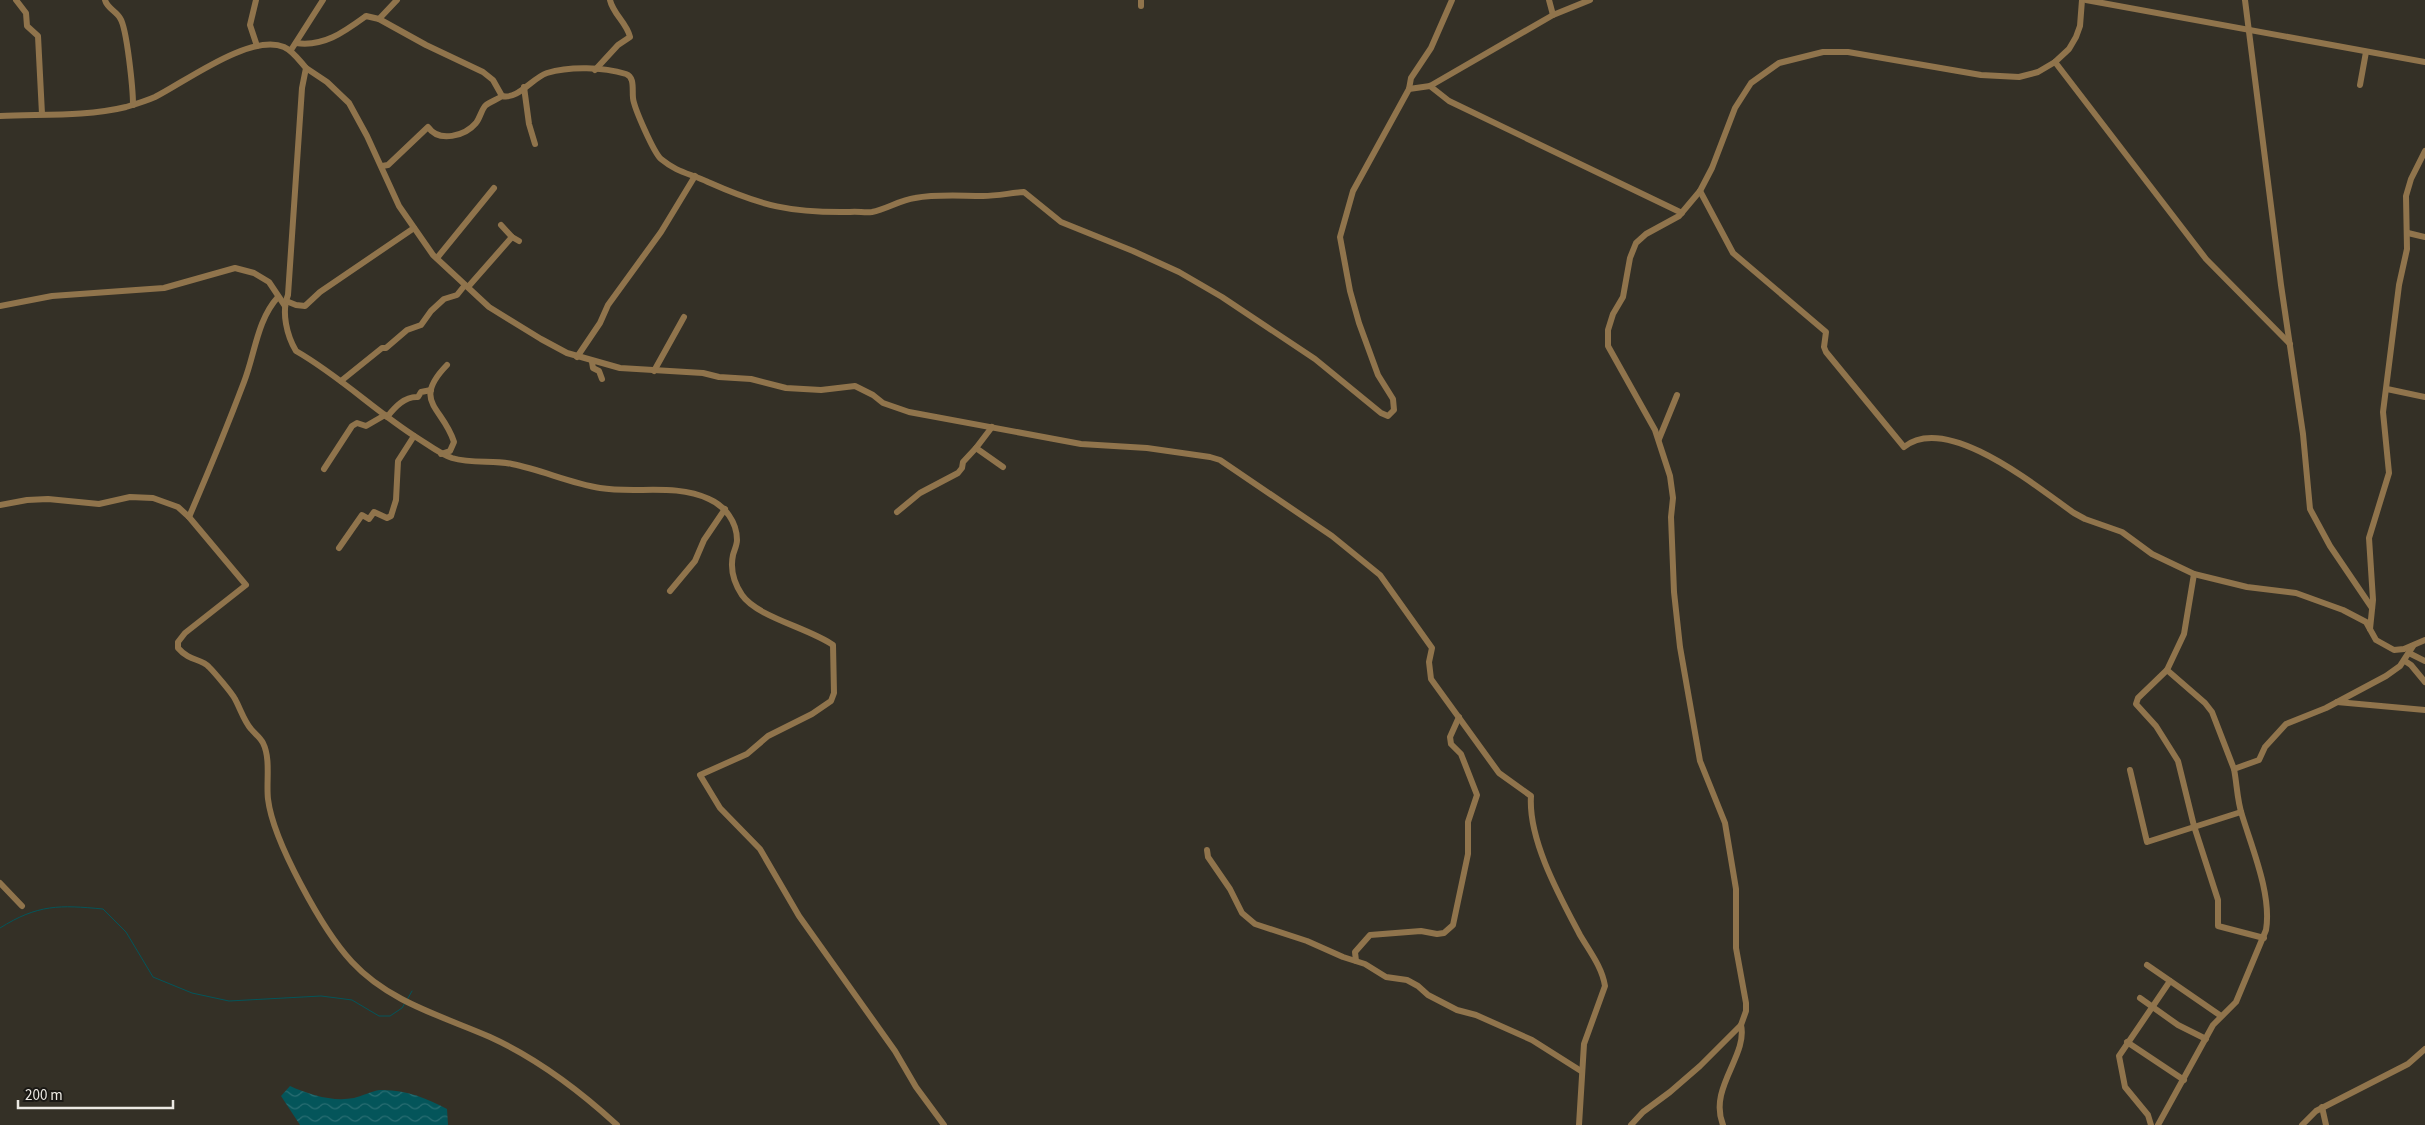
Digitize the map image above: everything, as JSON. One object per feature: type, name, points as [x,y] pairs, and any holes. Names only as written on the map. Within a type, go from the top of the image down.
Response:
[{"type":"street","points":[[16,0],[26,13],[27,26],[38,36],[42,114]]},
{"type":"street","points":[[105,0],[106,4],[121,18],[125,31],[132,79],[133,105]]},
{"type":"street","points":[[256,0],[250,25],[257,46]]},
{"type":"street","points":[[291,50],[323,0]]},
{"type":"street","points":[[379,19],[397,0]]},
{"type":"street","points":[[595,70],[618,45],[630,37],[628,30],[612,9],[610,0]]},
{"type":"street","points":[[382,166],[388,165],[428,127],[431,132],[440,135],[460,135],[476,123],[484,107],[502,96],[510,96],[540,76],[548,73],[569,69],[595,70],[629,76],[632,80],[635,110],[660,158],[681,173],[695,176],[748,200],[807,212],[870,212],[890,207],[900,201],[931,196],[984,196],[1024,192],[1061,222],[1109,239],[1179,272],[1216,293],[1315,359],[1381,413],[1388,416],[1394,410],[1392,399],[1378,375],[1359,323],[1350,291],[1340,237],[1349,200],[1409,89],[1411,78],[1431,48],[1452,0]]},
{"type":"street","points":[[1549,0],[1553,15]]},
{"type":"street","points":[[1409,89],[1430,86],[1553,15],[1590,0]]},
{"type":"street","points":[[1631,1125],[1643,1112],[1700,1066],[1740,1025],[1746,1011],[1736,948],[1736,889],[1726,823],[1700,761],[1680,647],[1674,592],[1672,487],[1659,439],[1608,346],[1608,330],[1613,314],[1624,298],[1630,258],[1636,243],[1646,234],[1682,213],[1700,191],[1712,168],[1734,108],[1751,83],[1779,62],[1823,52],[1848,52],[1981,75],[2019,77],[2038,72],[2055,62],[2069,49],[2076,37],[2082,0]]},
{"type":"street","points":[[2086,0],[2425,62]]},
{"type":"street","points":[[2245,0],[2290,344],[2304,434],[2310,509],[2330,546],[2372,608]]},
{"type":"street","points":[[296,43],[317,42],[338,36],[366,16],[379,19],[426,45],[483,72],[493,80],[502,96]]},
{"type":"street","points":[[0,116],[96,112],[133,105],[153,98],[211,64],[257,46],[273,44],[291,50],[306,68],[327,82],[349,103],[382,166],[399,206],[436,258],[490,307],[550,344],[578,357],[620,368],[703,373],[720,377],[751,379],[786,388],[821,390],[855,386],[873,394],[884,403],[909,412],[1081,444],[1147,448],[1210,457],[1225,463],[1332,536],[1380,575],[1432,648],[1429,662],[1431,679],[1499,773],[1531,796],[1531,822],[1535,838],[1562,902],[1599,965],[1605,986],[1584,1044],[1579,1125]]},
{"type":"street","points":[[2360,85],[2366,52]]},
{"type":"street","points":[[2055,62],[2206,259],[2290,344]]},
{"type":"street","points":[[306,68],[302,88],[299,160],[285,303],[292,344],[296,351],[341,381],[386,416],[441,454],[469,461],[512,464],[600,488],[662,489],[692,493],[709,498],[725,510],[732,523],[737,541],[731,565],[740,593],[747,602],[758,610],[796,626],[833,645],[834,693],[831,700],[823,708],[772,733],[747,754],[700,776],[720,808],[760,848],[799,916],[895,1051],[916,1087],[944,1125]]},
{"type":"street","points":[[1430,86],[1449,101],[1682,213]]},
{"type":"street","points":[[524,87],[529,124],[535,144]]},
{"type":"street","points":[[2370,630],[2372,608],[2369,538],[2389,473],[2383,412],[2408,233],[2407,187],[2425,151]]},
{"type":"street","points":[[578,357],[600,323],[608,305],[661,232],[695,176]]},
{"type":"street","points":[[436,258],[494,188]]},
{"type":"street","points":[[1700,191],[1733,253],[1826,332],[1824,346],[1826,352],[1904,447],[1916,440],[1932,437],[1986,455],[2010,467],[2080,516],[2122,532],[2152,554],[2194,574],[2248,587],[2306,596],[2362,620],[2380,643],[2394,650],[2411,649],[2425,640]]},
{"type":"street","points":[[501,225],[512,237],[519,241]]},
{"type":"street","points":[[0,306],[52,296],[164,288],[235,268],[254,273],[269,282],[278,297],[285,303],[305,306],[320,292],[414,228]]},
{"type":"street","points":[[2408,233],[2425,237]]},
{"type":"street","points":[[341,381],[407,330],[420,325],[444,299],[457,295],[512,237]]},
{"type":"street","points":[[189,517],[245,381],[260,331],[269,310],[278,297]]},
{"type":"street","points":[[654,371],[684,317]]},
{"type":"street","points":[[592,362],[593,368],[599,371],[602,379]]},
{"type":"street","points":[[441,454],[450,450],[454,442],[443,419],[432,407],[430,398],[431,390],[438,375],[447,365]]},
{"type":"street","points":[[324,468],[352,426],[357,423],[366,426],[386,416],[402,400],[413,396],[418,397],[422,392],[431,390]]},
{"type":"street","points":[[2387,390],[2425,397]]},
{"type":"street","points":[[1659,439],[1678,396]]},
{"type":"street","points":[[897,512],[920,493],[958,473],[963,462],[992,427]]},
{"type":"street","points":[[339,548],[362,515],[369,519],[374,512],[387,518],[391,516],[396,500],[398,461],[414,436]]},
{"type":"street","points":[[976,448],[1003,467]]},
{"type":"street","points":[[0,505],[27,500],[48,499],[86,505],[147,496],[178,507],[189,517],[246,585],[185,633],[178,642],[178,648],[191,660],[209,666],[233,695],[251,730],[263,741],[266,754],[268,798],[274,821],[302,886],[344,953],[360,970],[390,992],[423,1011],[490,1037],[528,1058],[617,1125]]},
{"type":"street","points":[[670,591],[695,560],[704,540],[725,510]]},
{"type":"street","points":[[2194,574],[2184,634],[2167,670],[2138,698],[2136,704],[2156,726],[2178,761],[2194,826],[2218,900],[2218,926],[2264,938]]},
{"type":"street","points":[[2411,649],[2425,661]]},
{"type":"street","points":[[2234,769],[2259,760],[2265,747],[2286,724],[2337,702],[2386,676],[2405,661],[2411,649]]},
{"type":"street","points":[[2405,661],[2411,665],[2425,682]]},
{"type":"street","points":[[2158,1125],[2213,1025],[2236,1002],[2264,938],[2267,922],[2256,857],[2241,812],[2234,769],[2212,712],[2205,703],[2167,670]]},
{"type":"street","points":[[2337,702],[2425,710]]},
{"type":"street","points":[[1356,961],[1355,952],[1370,935],[1421,931],[1437,934],[1444,933],[1453,925],[1468,854],[1468,822],[1477,796],[1461,754],[1451,744],[1450,737],[1459,717]]},
{"type":"street","points":[[2130,770],[2147,842],[2241,812]]},
{"type":"street","points":[[1207,850],[1208,857],[1230,889],[1242,913],[1255,924],[1307,941],[1365,964],[1386,977],[1407,980],[1418,986],[1428,995],[1457,1010],[1476,1015],[1532,1040],[1581,1071]]},
{"type":"street","points":[[0,883],[22,906]]},
{"type":"street","points":[[2147,965],[2221,1016]]},
{"type":"street","points":[[2150,1125],[2148,1115],[2125,1087],[2118,1056],[2170,980]]},
{"type":"street","points":[[2140,998],[2151,1007],[2206,1039]]},
{"type":"street","points":[[1723,1125],[1719,1113],[1721,1092],[1737,1052],[1742,1030],[1740,1025]]},
{"type":"street","points":[[2127,1042],[2184,1080]]},
{"type":"street","points":[[2302,1125],[2322,1107],[2408,1064],[2425,1048]]},
{"type":"street","points":[[2322,1107],[2326,1125]]},
{"type":"water","points":[[290,1086],[314,1095],[338,1099],[354,1098],[380,1090],[406,1093],[431,1101],[447,1109],[448,1125],[300,1125],[281,1096]]},
{"type":"waterway","points":[[0,928],[26,914],[38,910],[62,907],[103,909],[126,932],[153,977],[192,993],[229,1001],[321,996],[352,1000],[379,1016],[390,1016],[402,1008],[405,1003]]},
{"type":"waterway","points":[[407,1000],[412,991]]}]
